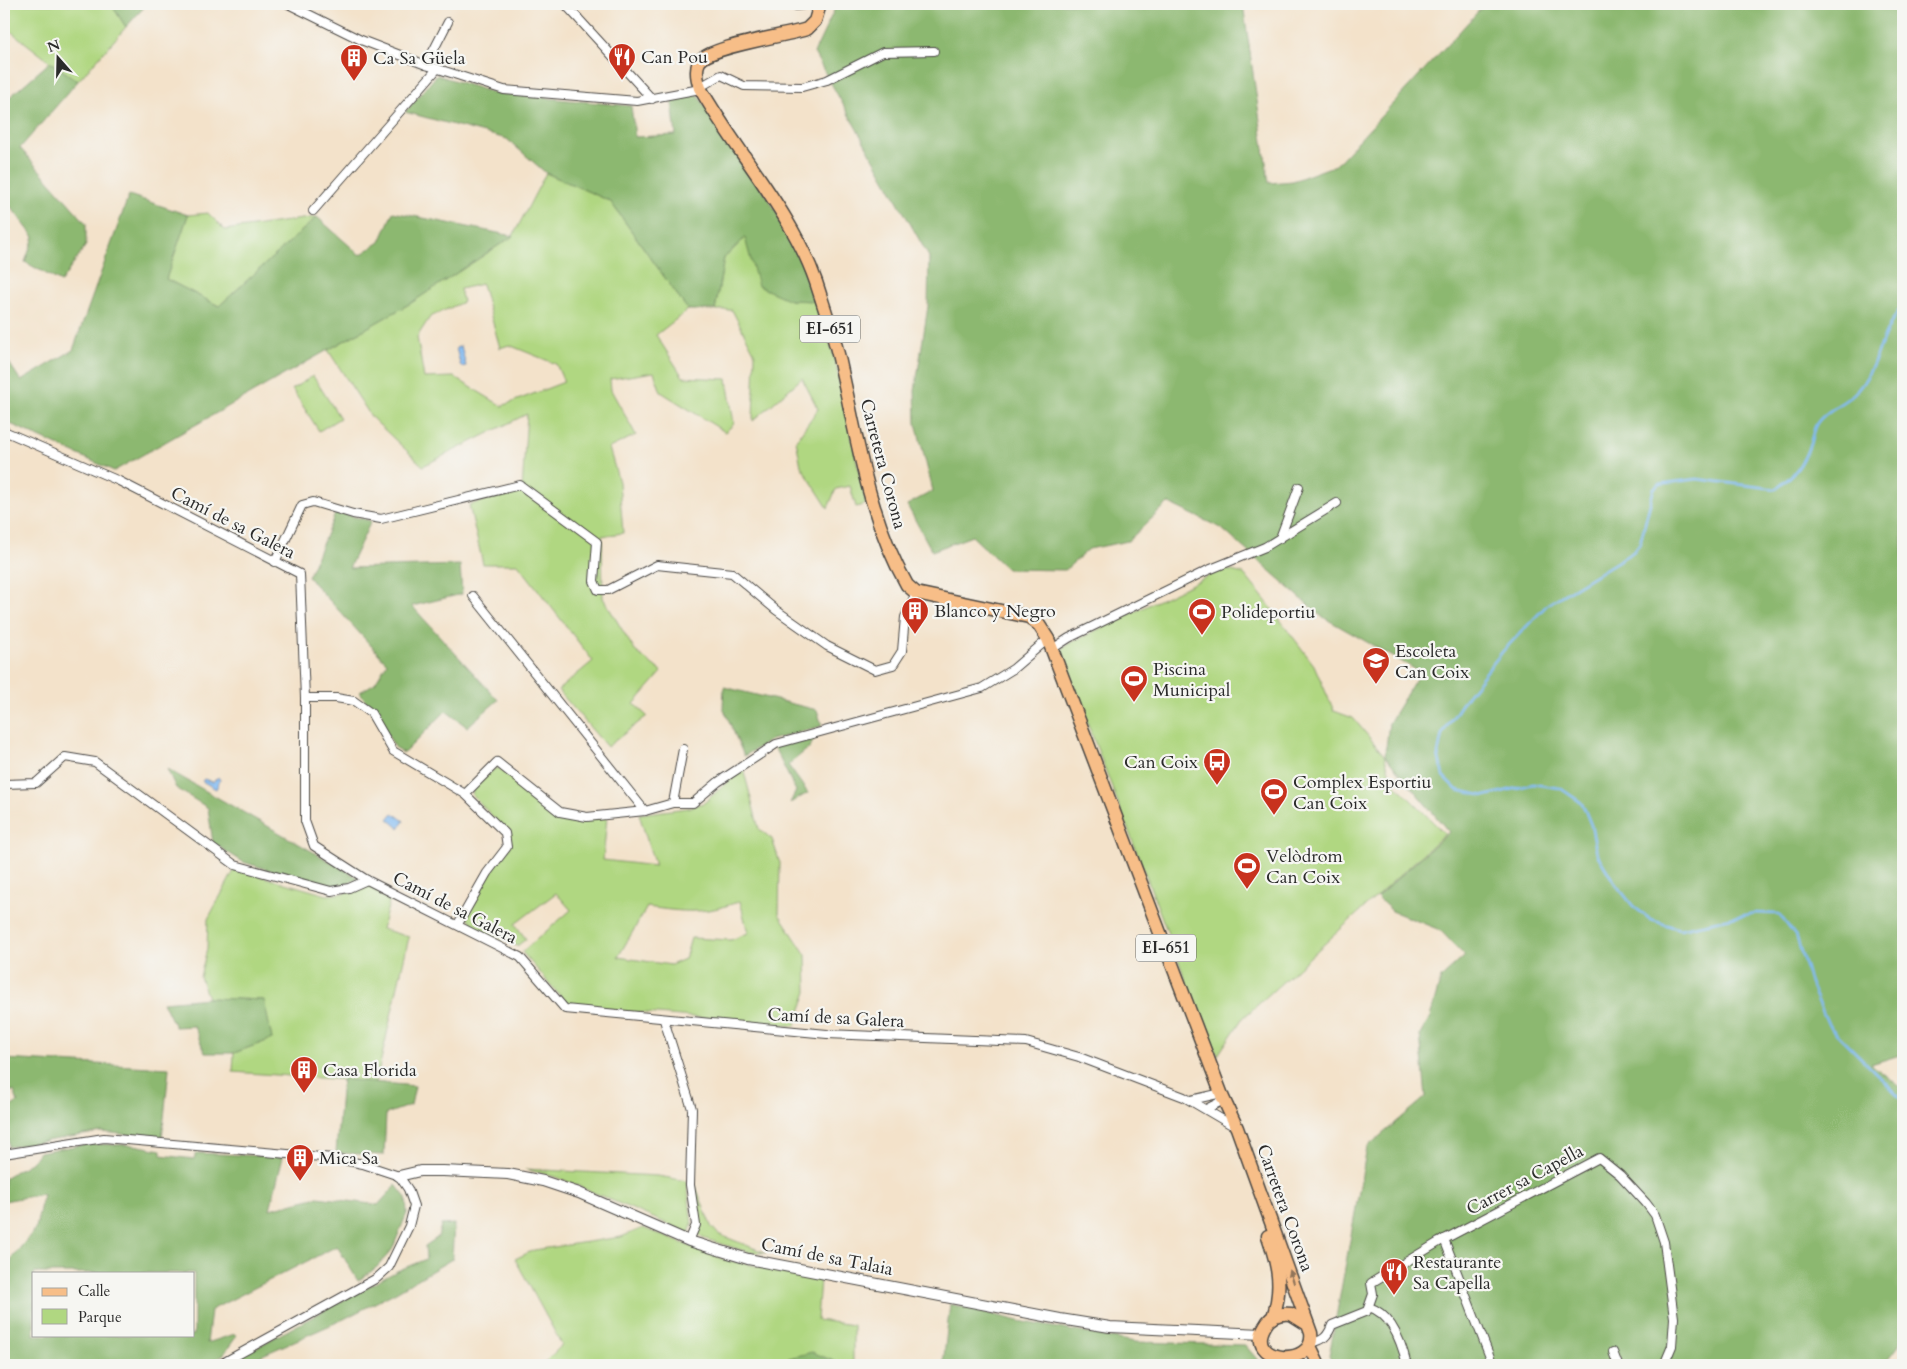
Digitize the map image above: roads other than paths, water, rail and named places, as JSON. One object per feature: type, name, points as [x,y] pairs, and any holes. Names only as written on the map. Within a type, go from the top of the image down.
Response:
[{"type":"main road","points":[[700,88],[696,70],[704,56],[722,49],[807,29],[815,22],[820,4]]},
{"type":"main road","name":"Carretera Corona","points":[[700,88],[795,236],[815,280],[838,356],[860,460],[876,515],[907,585],[916,593],[1029,618],[1039,625],[1050,644],[1287,1262],[1307,1324]]},
{"type":"main road","name":"Carretera Corona","points":[[1224,1099],[1230,1124],[1278,1263],[1280,1292],[1273,1317]]},
{"type":"main road","points":[[1273,1317],[1291,1314],[1307,1324]]},
{"type":"main road","name":"EI-651","points":[[1262,1334],[1266,1324],[1273,1317]]},
{"type":"main road","name":"EI-651","points":[[1307,1324],[1311,1333],[1311,1345],[1319,1365]]},
{"type":"main road","points":[[1262,1334],[1262,1344],[1266,1353],[1280,1364],[1295,1362],[1304,1356],[1311,1345]]},
{"type":"street","points":[[288,4],[352,36],[437,69],[504,90],[623,102],[652,99],[700,88],[721,75],[744,86],[806,87],[827,80],[883,52],[934,51]]},
{"type":"street","points":[[565,4],[652,99]]},
{"type":"street","points":[[794,4],[796,6],[813,4]]},
{"type":"street","points":[[426,65],[448,22]]},
{"type":"street","points":[[313,211],[437,69]]},
{"type":"street","name":"Camí de sa Galera","points":[[4,432],[119,481],[300,574],[305,698],[305,821],[314,846],[367,880],[458,924],[520,957],[565,1009],[664,1020],[827,1034],[1026,1042],[1079,1057],[1191,1100],[1230,1124]]},
{"type":"street","points":[[275,562],[302,505],[313,502],[353,514],[380,519],[520,485],[597,542],[594,582],[598,590],[608,590],[657,565],[732,573],[776,610],[827,646],[876,670],[893,665],[902,651],[905,617],[916,593]]},
{"type":"street","points":[[1280,538],[1300,487]]},
{"type":"street","points":[[465,794],[497,762],[560,812],[586,817],[645,811],[672,803],[693,803],[718,782],[776,744],[982,688],[1050,644],[1069,638],[1280,538],[1337,503]]},
{"type":"street","points":[[472,596],[645,811]]},
{"type":"street","points":[[305,698],[336,698],[354,701],[371,713],[393,751],[465,794],[505,833],[508,847],[487,873],[458,924]]},
{"type":"street","points":[[672,803],[682,749]]},
{"type":"street","points":[[4,784],[36,783],[65,757],[95,762],[235,864],[331,891],[349,888],[367,880]]},
{"type":"street","points":[[664,1020],[692,1109],[690,1184],[696,1225],[689,1240]]},
{"type":"street","points":[[1191,1100],[1224,1099]]},
{"type":"street","points":[[1206,1109],[1224,1099]]},
{"type":"street","points":[[4,1154],[104,1138],[333,1158],[363,1164],[399,1176],[408,1189],[414,1206],[409,1226],[389,1267],[377,1278],[219,1365]]},
{"type":"street","name":"Carrer sa Capella","points":[[1369,1307],[1373,1294],[1371,1283],[1444,1239],[1599,1158],[1620,1175],[1646,1203],[1655,1215],[1664,1242],[1674,1318],[1672,1346],[1664,1365]]},
{"type":"street","name":"Camí de sa Talaia","points":[[399,1176],[420,1170],[443,1170],[508,1174],[544,1181],[580,1193],[689,1240],[748,1258],[1060,1319],[1110,1327],[1262,1334]]},
{"type":"street","points":[[1444,1239],[1493,1365]]},
{"type":"street","points":[[1311,1345],[1323,1340],[1329,1334],[1332,1325],[1367,1310],[1369,1307],[1382,1313],[1389,1322],[1407,1365]]},
{"type":"street","points":[[1613,1352],[1618,1365]]},
{"type":"water","points":[[461,346],[466,366],[461,367],[456,348]]},
{"type":"water","points":[[218,777],[220,780],[216,789],[202,781],[204,779],[213,782]]},
{"type":"water","points":[[393,813],[404,821],[399,828],[388,819]]},
{"type":"waterway","points":[[1903,306],[1890,324],[1863,383],[1858,390],[1822,417],[1817,423],[1804,458],[1797,470],[1788,479],[1776,489],[1697,479],[1659,484],[1654,488],[1640,543],[1633,552],[1548,604],[1503,651],[1467,696],[1442,734],[1438,754],[1443,776],[1457,790],[1485,796],[1533,784],[1560,788],[1582,803],[1591,825],[1597,854],[1614,882],[1633,906],[1651,920],[1680,929],[1754,913],[1779,914],[1797,938],[1810,983],[1829,1026],[1903,1100]]},
{"type":"place","name":"Can Pou","points":[[622,81]]},
{"type":"place","name":"Ca Sa Güela","points":[[354,82]]},
{"type":"place","name":"Blanco y Negro","points":[[915,635]]},
{"type":"place","name":"Polideportiu","points":[[1202,636]]},
{"type":"place","name":"Escoleta Can Coix","points":[[1376,685]]},
{"type":"place","name":"Piscina Municipal","points":[[1134,703]]},
{"type":"place","name":"Can Coix","points":[[1217,786]]},
{"type":"place","name":"Complex Esportiu Can Coix","points":[[1274,816]]},
{"type":"place","name":"Velòdrom Can Coix","points":[[1247,890]]},
{"type":"place","name":"Casa Florida","points":[[304,1094]]},
{"type":"place","name":"Mica Sa","points":[[300,1182]]},
{"type":"place","name":"Restaurante Sa Capella","points":[[1394,1296]]}]
